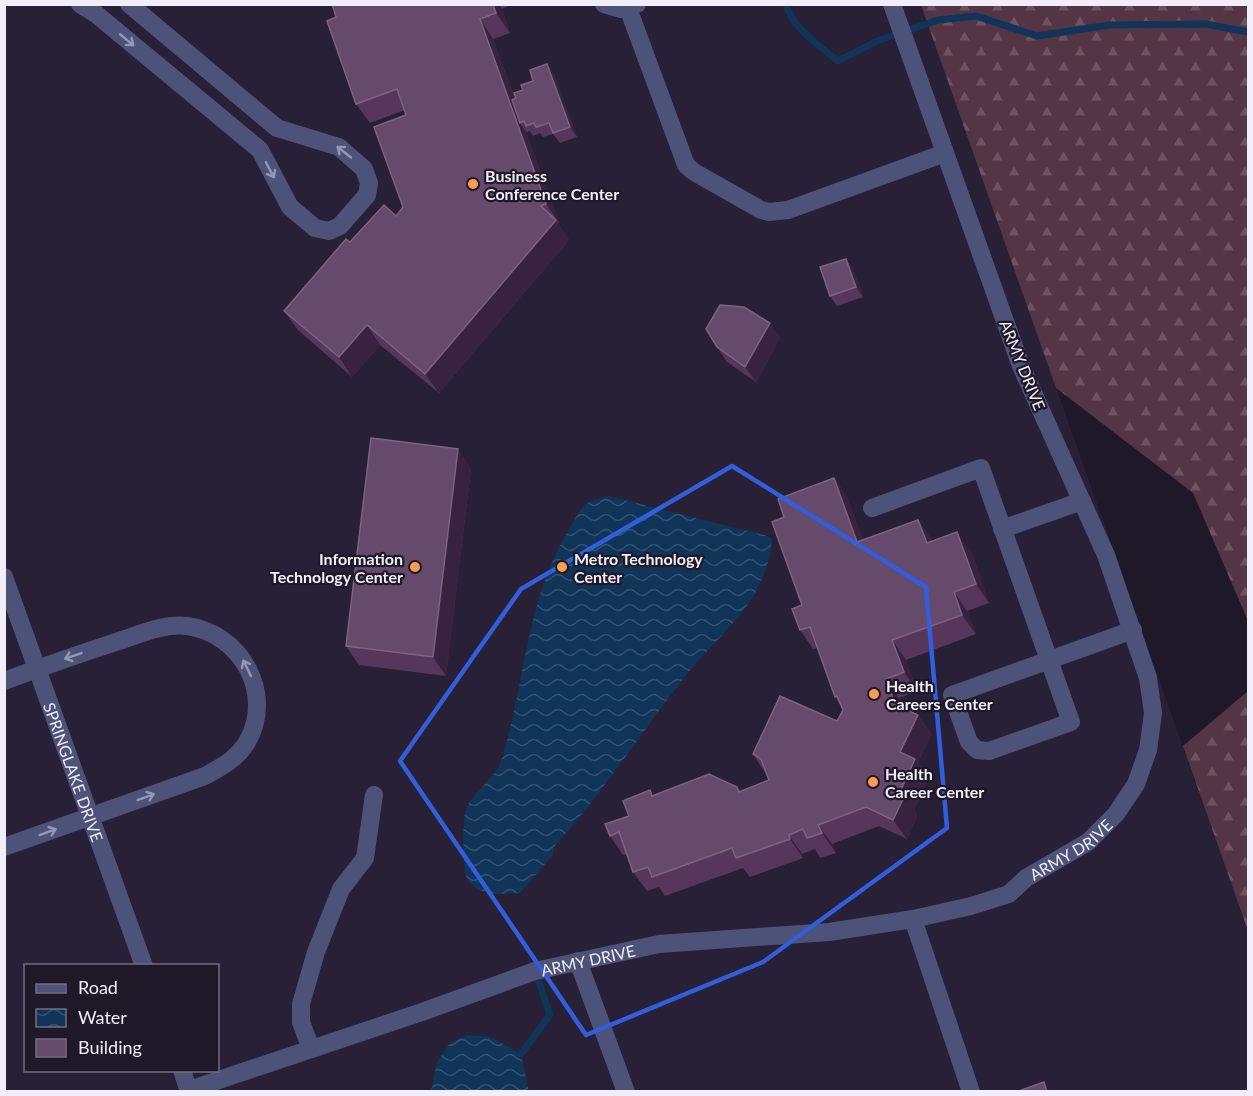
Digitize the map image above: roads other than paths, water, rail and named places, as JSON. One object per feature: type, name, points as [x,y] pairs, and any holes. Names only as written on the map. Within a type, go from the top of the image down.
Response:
[{"type":"street","points":[[80,4],[96,14],[260,150],[290,207],[315,228],[329,231],[340,226],[367,195],[369,183],[364,169],[339,147],[277,128],[129,4]]},
{"type":"street","points":[[604,4],[613,9],[632,6],[686,165],[694,172],[761,210],[769,213],[788,210],[945,153]]},
{"type":"street","name":"ARMY DRIVE","points":[[189,1091],[535,971],[660,944],[830,932],[913,920],[1009,894],[1026,878],[1088,842],[1116,814],[1136,784],[1148,750],[1153,713],[1148,678],[1133,630],[1106,555],[1021,366],[892,4]]},
{"type":"street","points":[[872,508],[981,468],[1002,529],[1049,660],[1071,722],[989,751],[977,750],[969,742],[952,695],[1049,660],[1133,630]]},
{"type":"street","points":[[1002,529],[1082,501]]},
{"type":"street","name":"SPRINGLAKE DRIVE","points":[[4,577],[143,964]]},
{"type":"street","points":[[4,681],[156,629],[185,625],[224,640],[243,659],[256,687],[256,716],[247,742],[230,762],[205,776],[4,847]]},
{"type":"street","points":[[311,1049],[301,1022],[301,1004],[316,951],[341,889],[365,858],[374,795]]},
{"type":"street","points":[[913,920],[971,1092]]},
{"type":"street","points":[[578,961],[626,1092]]},
{"type":"street","points":[[182,1072],[189,1091]]},
{"type":"water","points":[[609,496],[768,536],[772,539],[768,562],[761,581],[739,616],[683,679],[596,797],[554,847],[553,855],[520,893],[498,894],[483,891],[471,884],[465,873],[463,842],[465,811],[471,800],[495,772],[502,759],[534,615],[553,559],[581,509],[593,500]]},
{"type":"water","points":[[468,1035],[491,1037],[521,1054],[529,1091],[431,1091],[437,1062],[450,1043]]},
{"type":"waterway","points":[[786,4],[800,29],[838,61],[877,41],[938,20],[976,16],[1037,36],[1110,25],[1206,24],[1248,32]]},
{"type":"waterway","points":[[521,1054],[550,1015],[536,973]]},
{"type":"place","name":"Business Conference Center","points":[[473,184]]},
{"type":"place","name":"Information Technology Center","points":[[415,567]]},
{"type":"place","name":"Metro Technology Center","points":[[562,567]]},
{"type":"place","name":"Health Careers Center","points":[[874,694]]},
{"type":"place","name":"Health Career Center","points":[[873,782]]}]
